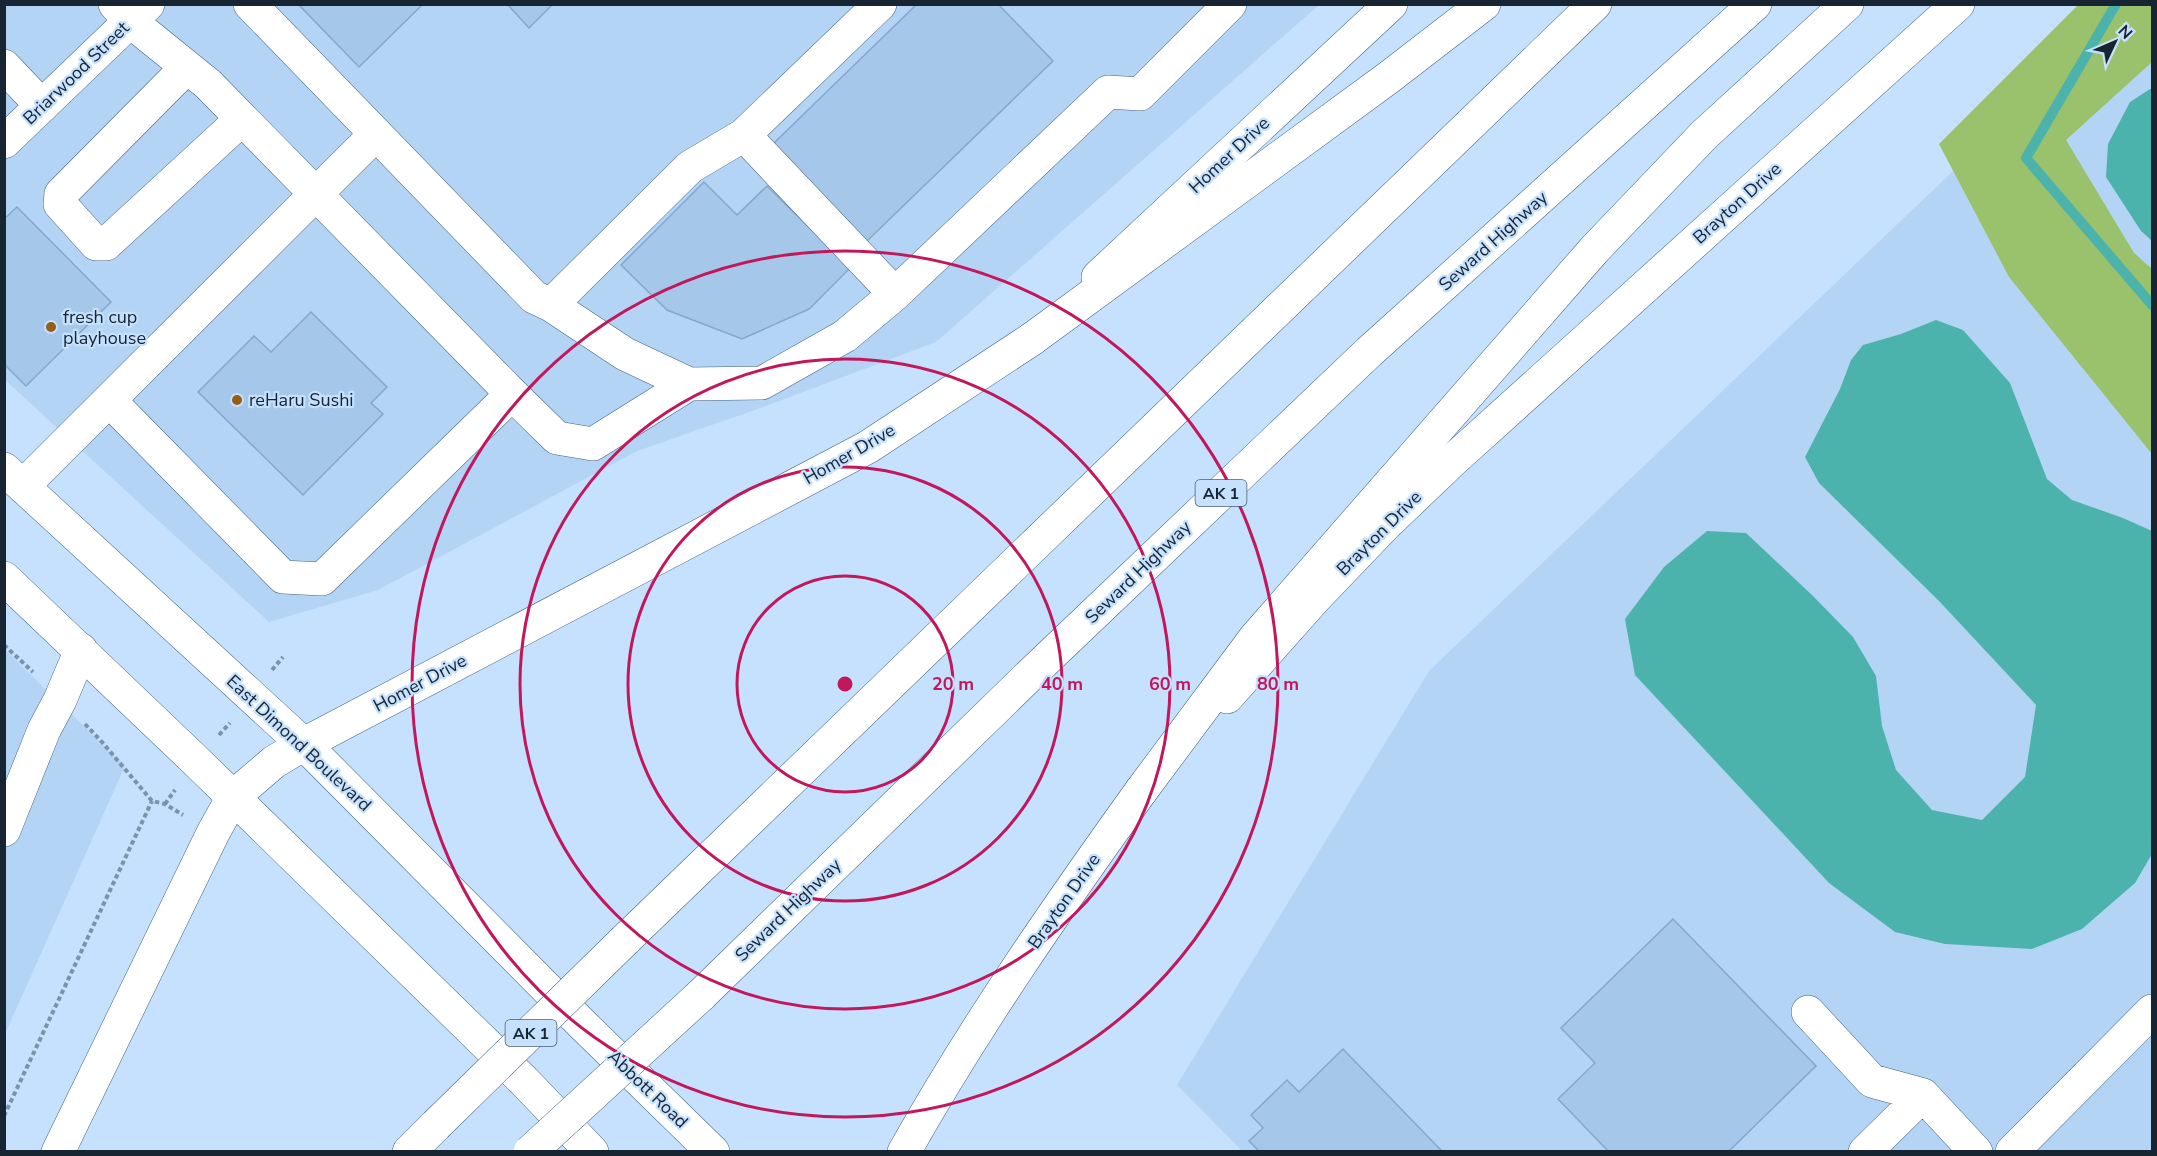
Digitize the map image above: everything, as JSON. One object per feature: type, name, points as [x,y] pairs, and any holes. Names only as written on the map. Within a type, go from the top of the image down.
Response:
[{"type":"main road","points":[[250,4],[534,297],[551,305],[625,354],[689,384],[762,384],[845,336],[895,294],[1108,92],[1140,94],[1230,4]]},
{"type":"main road","points":[[551,305],[690,167],[744,135],[880,4]]},
{"type":"main road","name":"Homer Drive","points":[[233,797],[274,762],[304,744],[868,447],[1032,339],[1391,4]]},
{"type":"main road","points":[[1032,339],[1388,78],[1484,4]]},
{"type":"main road","name":"AK 1","points":[[409,1152],[625,940],[1594,4]]},
{"type":"main road","name":"Seward Highway","points":[[530,1152],[700,996],[1032,673],[1369,352],[1755,4]]},
{"type":"main road","points":[[1141,791],[1255,638],[1594,250],[1704,135],[1846,4]]},
{"type":"main road","name":"Brayton Drive","points":[[904,1152],[994,1003],[1141,791],[1316,597],[1384,526],[1451,462],[1958,4]]},
{"type":"main road","points":[[131,10],[187,67],[208,84],[557,438],[593,444],[689,384]]},
{"type":"main road","name":"Briarwood Street","points":[[4,142],[42,106],[131,10]]},
{"type":"main road","points":[[4,66],[42,106]]},
{"type":"main road","points":[[187,67],[61,194],[60,204],[96,244],[106,244],[242,119]]},
{"type":"main road","points":[[14,478],[109,400],[315,193],[376,135]]},
{"type":"main road","points":[[744,135],[895,294]]},
{"type":"main road","points":[[109,400],[283,577],[322,579],[512,394]]},
{"type":"main road","name":"East Dimond Boulevard","points":[[14,478],[304,744],[584,1026]]},
{"type":"main road","points":[[4,578],[198,762],[524,1081],[592,1152]]},
{"type":"main road","points":[[4,830],[44,730],[60,700],[81,650]]},
{"type":"main road","points":[[4,765],[44,730]]},
{"type":"main road","points":[[58,1152],[213,833],[233,797]]},
{"type":"main road","points":[[559,1152],[700,996]]},
{"type":"main road","points":[[2012,1152],[2152,1011]]},
{"type":"main road","points":[[1808,1012],[1872,1081],[1923,1095],[1976,1152]]},
{"type":"main road","name":"Abbott Road","points":[[584,1026],[713,1152]]},
{"type":"main road","points":[[1865,1152],[1923,1095]]},
{"type":"path","points":[[165,804],[283,657]]},
{"type":"path","points":[[4,1116],[152,801]]},
{"type":"shaded area","points":[[4,5],[1319,5],[936,342],[766,406],[637,451],[378,590],[269,622],[5,380]]},
{"type":"shaded area","points":[[2078,5],[2152,5],[2152,62],[2066,140],[2134,253],[2152,269],[2152,454],[2009,277],[1939,144]]},
{"type":"shaded area","points":[[2127,5],[2152,5],[2152,1151],[1242,1151],[1177,1085],[1429,671]]},
{"type":"shaded area","points":[[2152,89],[2152,241],[2141,231],[2106,177],[2108,144],[2130,102]]},
{"type":"shaded area","points":[[1936,320],[1963,330],[2010,383],[2047,479],[2072,500],[2152,531],[2152,854],[2135,883],[2082,929],[2032,949],[1945,944],[1895,932],[1829,883],[1635,675],[1625,619],[1664,567],[1707,531],[1746,533],[1853,637],[1876,676],[1882,726],[1896,770],[1932,810],[1982,820],[2025,777],[2036,705],[1939,601],[1819,483],[1805,457],[1840,389],[1851,360],[1863,345],[1901,334]]},
{"type":"shaded area","points":[[5,650],[125,766],[5,1034]]},
{"type":"building","points":[[298,4],[423,4],[359,67]]},
{"type":"building","points":[[507,4],[553,4],[529,28]]},
{"type":"building","points":[[917,4],[998,4],[1053,61],[867,241],[773,144]]},
{"type":"building","points":[[704,182],[737,215],[767,186],[850,268],[809,309],[742,339],[667,310],[621,265]]},
{"type":"building","points":[[17,207],[111,302],[26,386],[4,364],[4,219]]},
{"type":"building","points":[[311,312],[387,387],[371,403],[383,414],[303,495],[198,392],[254,336],[271,352]]},
{"type":"building","points":[[1673,919],[1816,1066],[1728,1152],[1609,1152],[1558,1099],[1595,1063],[1561,1028]]},
{"type":"building","points":[[1343,1049],[1443,1152],[1260,1152],[1249,1141],[1263,1128],[1251,1115],[1287,1080],[1299,1092]]},
{"type":"waterway","points":[[2116,4],[2026,158],[2152,305]]},
{"type":"place","name":"fresh cup playhouse","points":[[51,327]]},
{"type":"place","name":"reHaru Sushi","points":[[237,400]]}]
